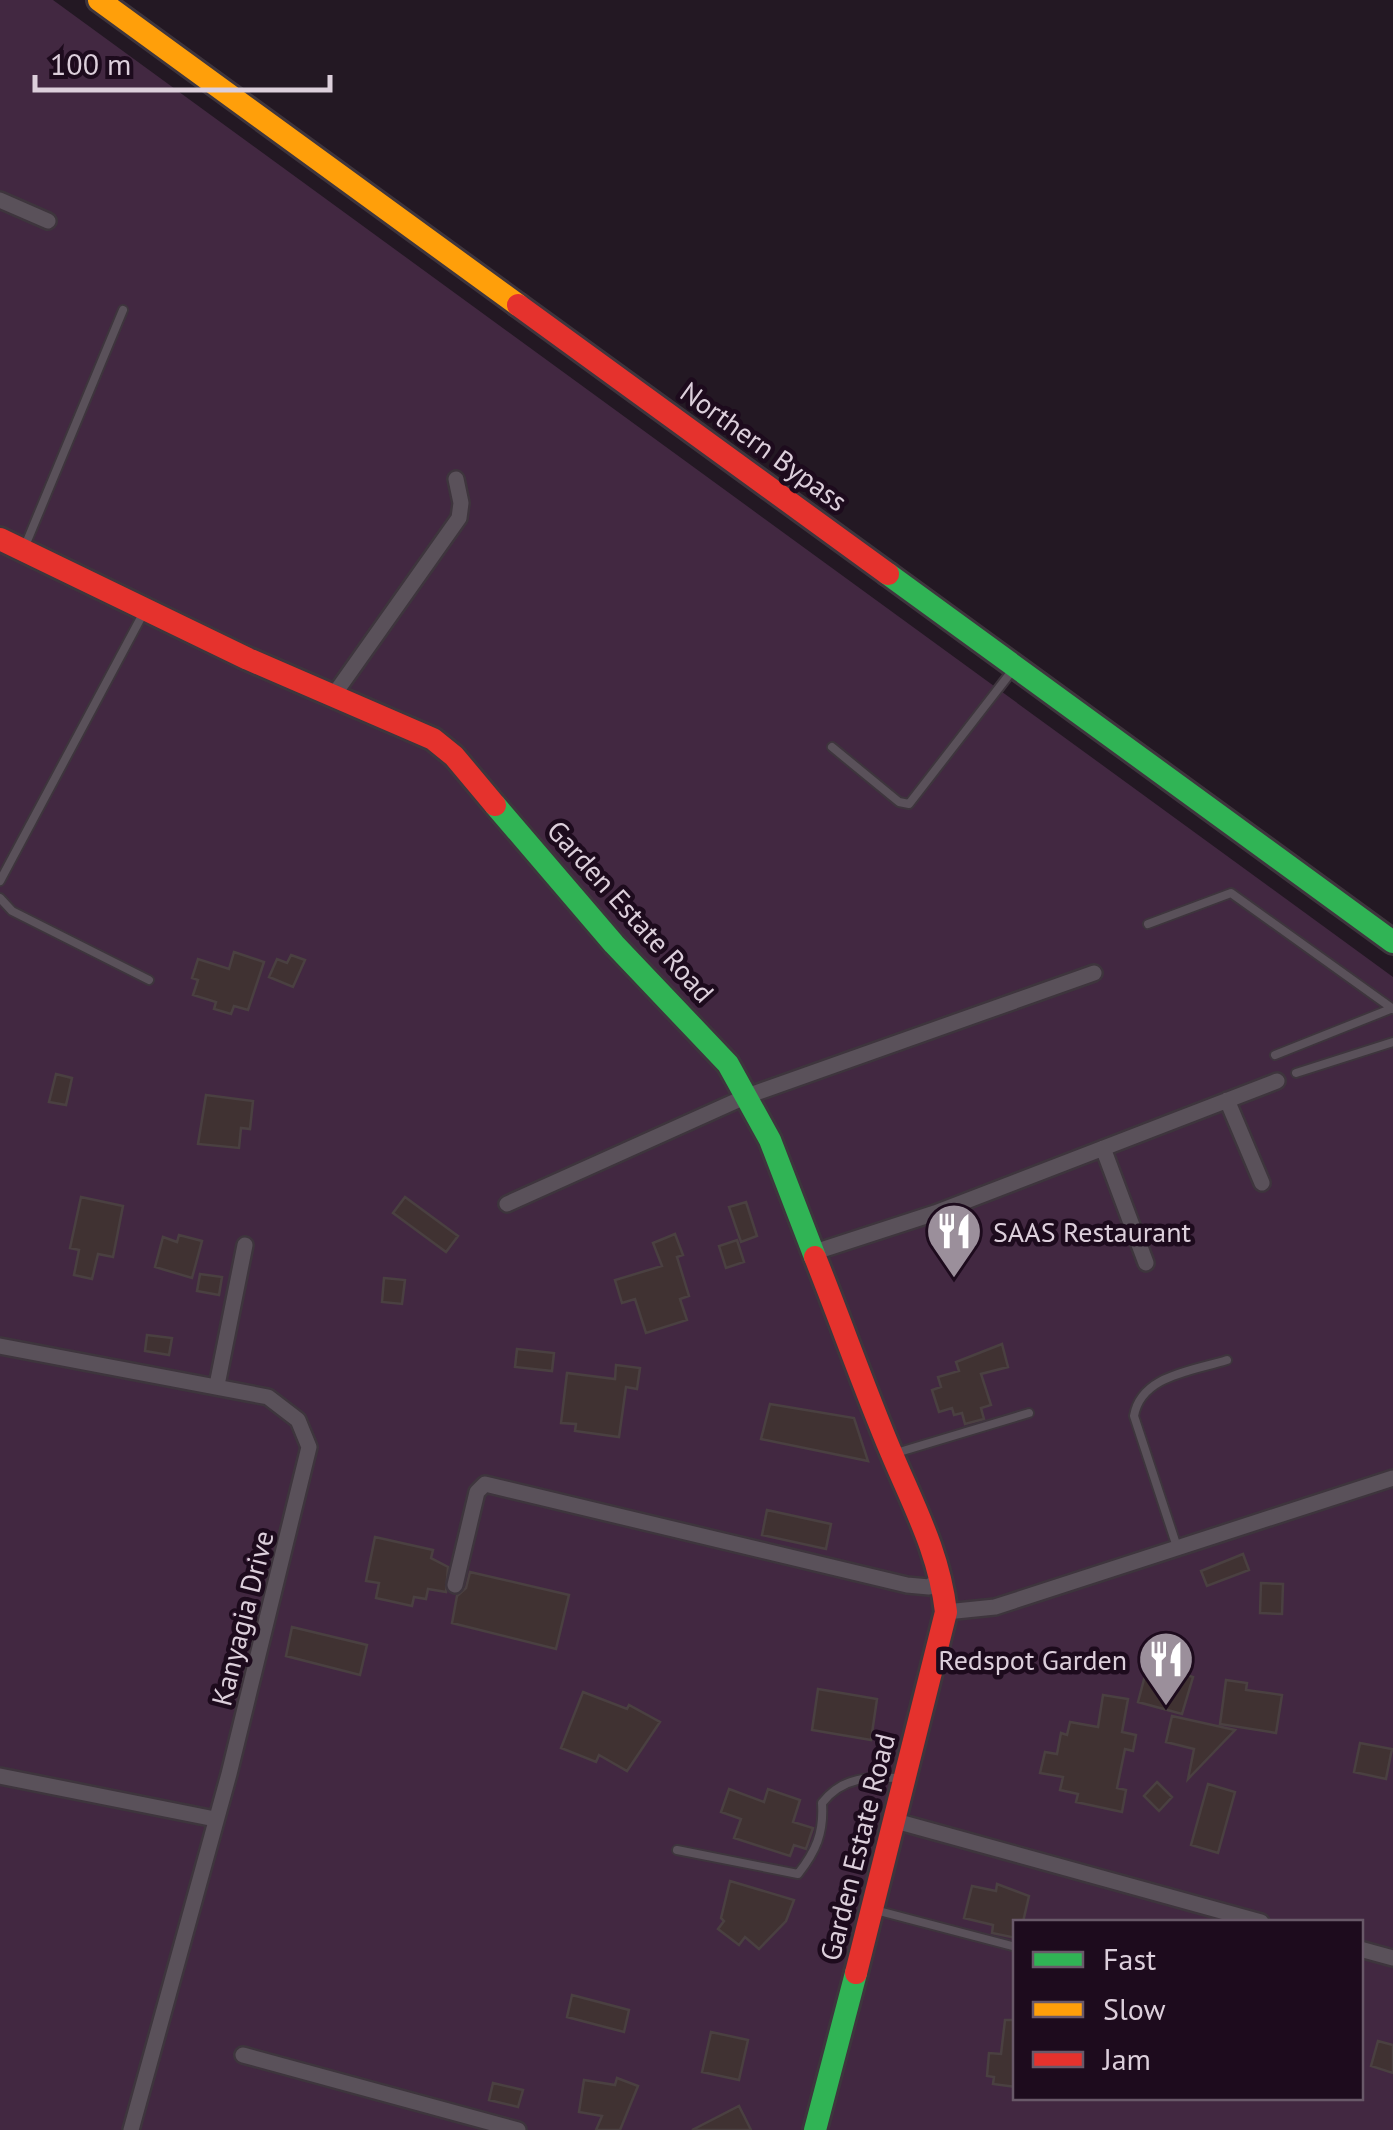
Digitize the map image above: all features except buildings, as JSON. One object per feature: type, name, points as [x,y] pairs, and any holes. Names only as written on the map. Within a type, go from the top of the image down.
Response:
[{"type":"street","name":"Northern Bypass","points":[[99,0],[1393,942]]},
{"type":"street","points":[[0,200],[48,221]]},
{"type":"street","points":[[333,696],[459,518],[462,503],[456,480]]},
{"type":"street","name":"Garden Estate Road","points":[[0,539],[333,696],[403,722],[454,756],[614,944],[711,1044],[747,1096],[816,1252],[892,1455],[897,1457],[925,1523],[942,1578],[946,1612],[930,1666],[908,1778],[902,1780],[815,2130]]},
{"type":"street","points":[[507,1204],[747,1096],[1094,974]]},
{"type":"street","points":[[816,1252],[935,1213],[1277,1080]]},
{"type":"street","points":[[1227,1100],[1262,1184]]},
{"type":"street","points":[[1103,1148],[1146,1263]]},
{"type":"street","points":[[218,1386],[245,1245]]},
{"type":"street","name":"Kanyagia Drive","points":[[0,1346],[218,1386],[279,1403],[298,1420],[309,1446],[132,2130]]},
{"type":"street","points":[[946,1612],[995,1608],[1393,1478]]},
{"type":"street","points":[[455,1585],[478,1492],[485,1484],[907,1585],[929,1587],[942,1578]]},
{"type":"street","points":[[0,1776],[215,1820]]},
{"type":"street","points":[[892,1820],[1253,1920]]},
{"type":"street","points":[[1363,1950],[1393,1958]]},
{"type":"street","points":[[243,2055],[518,2130]]},
{"type":"lane","points":[[24,550],[123,310]]},
{"type":"lane","points":[[0,881],[145,610]]},
{"type":"lane","points":[[832,747],[899,802],[910,804],[1014,668]]},
{"type":"lane","points":[[1148,924],[1231,893],[1393,1009]]},
{"type":"lane","points":[[0,898],[12,911],[149,980]]},
{"type":"lane","points":[[1275,1055],[1393,1009]]},
{"type":"lane","points":[[1296,1073],[1393,1042]]},
{"type":"lane","points":[[1177,1547],[1134,1416],[1136,1404],[1152,1384],[1227,1360]]},
{"type":"lane","points":[[892,1455],[1029,1413]]},
{"type":"lane","points":[[676,1850],[798,1874],[814,1856],[824,1825],[822,1803],[834,1788],[859,1777],[908,1778]]},
{"type":"lane","points":[[873,1909],[1013,1945]]},
{"type":"shaded area","points":[[0,0],[53,0],[1393,977],[1393,2130],[0,2130]]},
{"type":"traffic: fast","points":[[888,574],[1393,942]]},
{"type":"traffic: fast","points":[[495,805],[614,944],[728,1064],[770,1140],[815,1257]]},
{"type":"traffic: fast","points":[[815,2130],[856,1973]]},
{"type":"traffic: slow","points":[[99,0],[518,305]]},
{"type":"traffic: jam","points":[[518,305],[888,574]]},
{"type":"traffic: jam","points":[[0,539],[248,659],[433,739],[454,756],[495,805]]},
{"type":"traffic: jam","points":[[815,1257],[925,1530],[946,1612],[856,1973]]},
{"type":"place","name":"SAAS Restaurant","points":[[954,1280]]},
{"type":"place","name":"Redspot Garden","points":[[1166,1708]]}]
